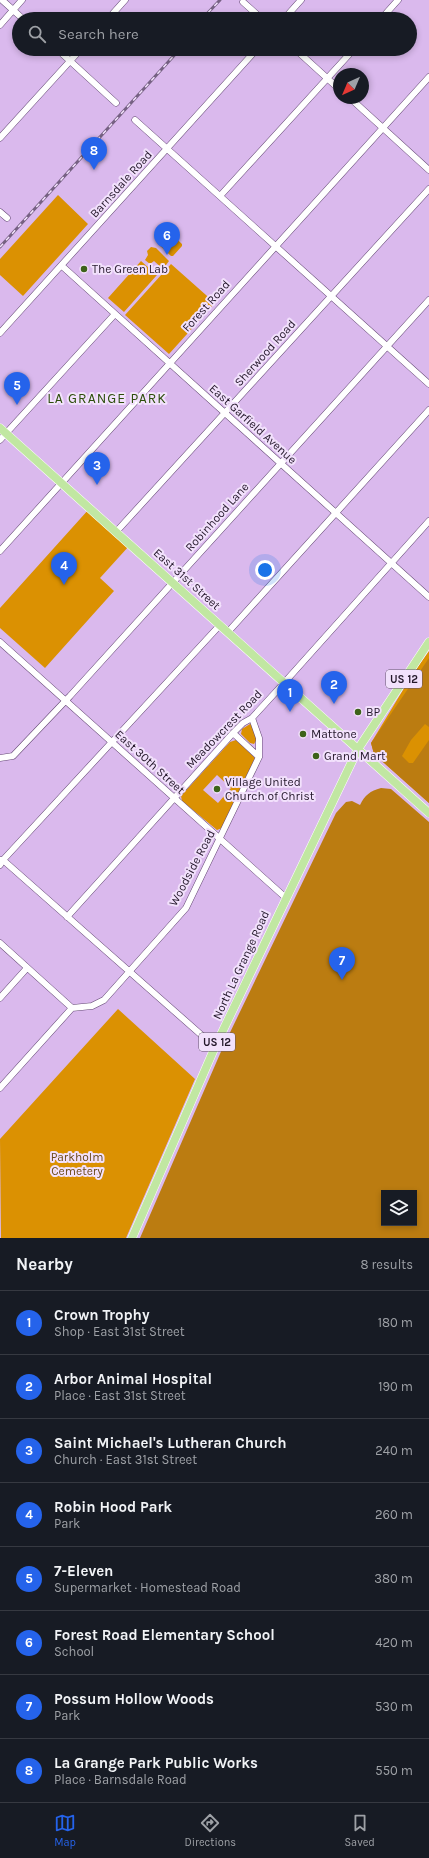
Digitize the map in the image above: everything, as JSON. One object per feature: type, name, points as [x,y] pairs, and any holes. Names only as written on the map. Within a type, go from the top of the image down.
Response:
[{"type":"main road","name":"East 31st Street","points":[[3,430],[429,813]]},
{"type":"main road","name":"US 12","points":[[358,749],[378,716],[429,642]]},
{"type":"main road","name":"North La Grange Road","points":[[132,1238],[215,1047],[358,749]]},
{"type":"street","points":[[2,0],[13,10]]},
{"type":"street","points":[[0,25],[22,0]]},
{"type":"street","points":[[114,12],[125,0]]},
{"type":"street","points":[[290,12],[301,0]]},
{"type":"street","points":[[387,12],[398,0]]},
{"type":"street","points":[[243,2],[254,12]]},
{"type":"street","points":[[65,56],[116,103]]},
{"type":"street","points":[[0,138],[75,56]]},
{"type":"street","name":"Barnsdale Road","points":[[0,333],[251,56]]},
{"type":"street","points":[[303,56],[333,84]]},
{"type":"street","points":[[220,196],[347,56]]},
{"type":"street","name":"Forest Road","points":[[0,551],[429,77]]},
{"type":"street","points":[[357,104],[429,170]]},
{"type":"street","points":[[135,120],[429,384]]},
{"type":"street","name":"Sherwood Road","points":[[116,532],[429,189]]},
{"type":"street","points":[[0,212],[7,218]]},
{"type":"street","name":"East Garfield Avenue","points":[[62,266],[429,597]]},
{"type":"street","name":"Robinhood Lane","points":[[0,758],[13,756],[429,300]]},
{"type":"street","points":[[0,440],[3,430],[115,314]]},
{"type":"street","points":[[228,632],[429,410]]},
{"type":"street","name":"Meadowcrest Road","points":[[67,917],[233,733],[243,723],[252,718],[284,683],[429,521]]},
{"type":"street","points":[[215,1047],[67,917],[1,862],[220,625]]},
{"type":"street","name":"East 30th Street","points":[[0,642],[286,898]]},
{"type":"street","name":"Woodside Road","points":[[72,1008],[92,1006],[104,1000],[186,908],[259,757],[259,738],[252,718]]},
{"type":"street","points":[[233,733],[259,757]]},
{"type":"street","points":[[0,943],[72,1008],[0,1088]]},
{"type":"street","points":[[0,998],[27,968]]},
{"type":"green space","points":[[58,195],[88,224],[23,296],[0,275],[0,259]]},
{"type":"green space","points":[[168,231],[182,244],[173,256],[171,256],[157,243]]},
{"type":"green space","points":[[151,247],[156,248],[169,261],[163,269],[154,261],[150,264],[145,260],[148,255],[147,251]]},
{"type":"green space","points":[[141,261],[157,275],[124,312],[108,298]]},
{"type":"green space","points":[[171,264],[215,303],[169,354],[125,315]]},
{"type":"green space","points":[[89,509],[129,546],[100,578],[114,591],[45,668],[0,628],[0,608]]},
{"type":"green space","points":[[429,651],[429,803],[374,754],[371,743],[412,675]]},
{"type":"green space","points":[[250,724],[252,725],[257,739],[254,744],[250,743],[241,734],[242,729]]},
{"type":"green space","points":[[236,740],[255,758],[222,828],[217,830],[182,801],[181,796],[230,742]],"holes":[[[217,775],[231,788],[218,803],[203,790]]]},
{"type":"green space","name":"Parkholm Cemetery","points":[[118,1009],[195,1079],[126,1238],[1,1238],[0,1139]]},
{"type":"shaded area","points":[[429,658],[429,727],[425,724],[411,740],[402,756],[409,763],[413,763],[429,740],[429,803],[374,754],[371,743]]},
{"type":"shaded area","points":[[381,788],[391,789],[429,822],[429,1238],[140,1238],[223,1047],[336,813],[346,802],[352,801],[360,805],[371,792]]},
{"type":"railway","points":[[209,12],[220,0]]},
{"type":"railway","points":[[0,247],[174,56]]},
{"type":"place","name":"La Grange Park Public Works","points":[[94,170]]},
{"type":"place","name":"Forest Road Elementary School","points":[[167,255]]},
{"type":"place","name":"The Green Lab","points":[[84,269]]},
{"type":"place","name":"7-Eleven","points":[[17,405]]},
{"type":"place","name":"Saint Michael's Lutheran Church","points":[[97,485]]},
{"type":"place","name":"Robin Hood Park","points":[[64,585]]},
{"type":"place","name":"Arbor Animal Hospital","points":[[334,704]]},
{"type":"place","name":"Crown Trophy","points":[[290,712]]},
{"type":"place","name":"BP","points":[[358,712]]},
{"type":"place","name":"Mattone","points":[[303,734]]},
{"type":"place","name":"Grand Mart","points":[[316,756]]},
{"type":"place","name":"Village United Church of Christ","points":[[217,789]]},
{"type":"place","name":"Possum Hollow Woods","points":[[342,980]]},
{"type":"district","name":"LA GRANGE PARK","points":[[107,398]]}]
